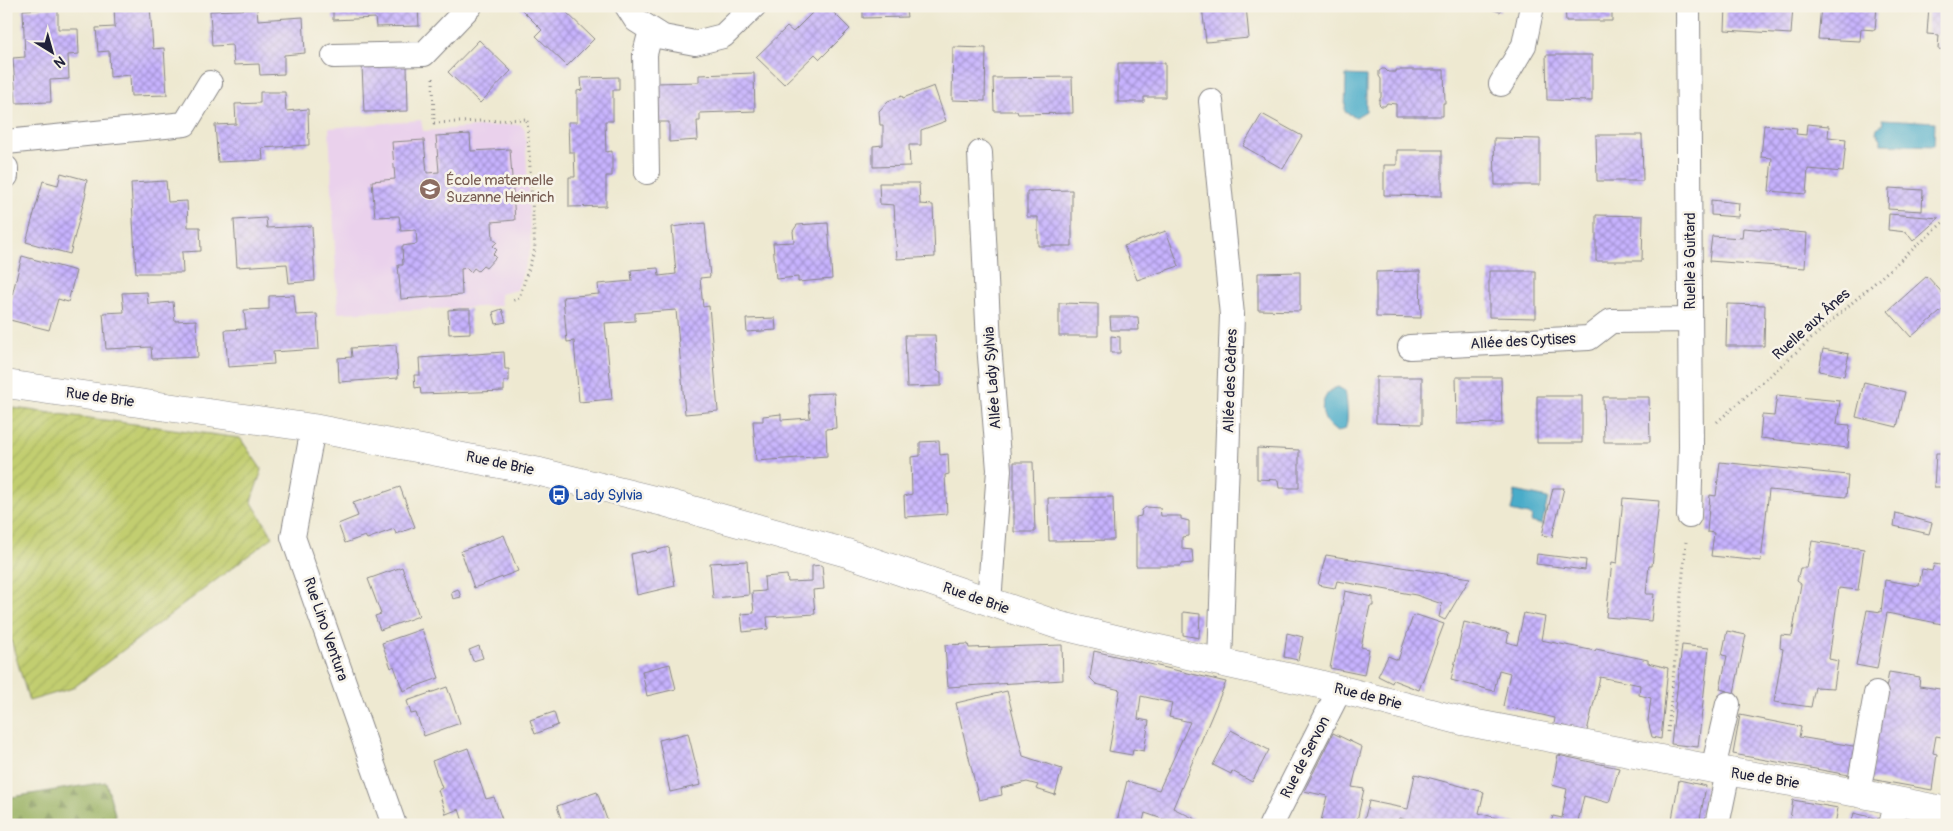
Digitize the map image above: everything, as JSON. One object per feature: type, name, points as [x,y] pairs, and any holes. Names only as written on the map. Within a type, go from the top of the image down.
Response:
[{"type":"street","points":[[334,56],[424,54],[470,6]]},
{"type":"street","points":[[627,6],[636,20],[663,37],[695,43],[723,36],[754,6]]},
{"type":"street","points":[[1501,84],[1524,45],[1532,6]]},
{"type":"street","name":"Ruelle à Guitard","points":[[1688,6],[1691,446],[1689,516]]},
{"type":"street","points":[[647,172],[644,54],[651,30]]},
{"type":"street","points":[[6,142],[184,124],[210,83]]},
{"type":"street","name":"Allée des Cèdres","points":[[1210,101],[1232,315],[1220,662]]},
{"type":"street","name":"Allée Lady Sylvia","points":[[980,154],[989,344],[999,470],[989,602]]},
{"type":"street","points":[[6,168],[6,176]]},
{"type":"street","name":"Allée des Cytises","points":[[1410,346],[1589,338],[1611,321],[1690,320]]},
{"type":"street","name":"Rue de Brie","points":[[6,384],[313,428],[485,460],[668,503],[848,553],[1058,625],[1340,689],[1462,720],[1720,771],[1858,793],[1894,813],[1947,811]]},
{"type":"street","name":"Rue Lino Ventura","points":[[313,428],[293,537],[394,825]]},
{"type":"street","name":"Rue de Servon","points":[[1271,825],[1340,689]]},
{"type":"street","points":[[1858,793],[1876,694]]},
{"type":"street","points":[[1717,825],[1720,771],[1728,704]]},
{"type":"path","points":[[424,54],[432,65],[434,123],[526,118],[535,249],[519,298],[511,301]]},
{"type":"path","name":"Ruelle aux Ânes","points":[[1691,446],[1947,219]]},
{"type":"path","points":[[1665,760],[1689,516]]},
{"type":"shaded area","name":"École maternelle Suzanne Heinrich","points":[[421,120],[423,131],[520,124],[525,130],[531,248],[517,290],[500,294],[501,306],[338,313],[329,128]]},
{"type":"green space","points":[[6,407],[240,438],[262,470],[251,501],[273,537],[73,688],[29,701],[6,623]]},
{"type":"green space","points":[[106,782],[118,825],[6,825],[6,798]]},
{"type":"water","points":[[1346,75],[1366,76],[1366,111],[1356,117],[1345,112]]},
{"type":"water","points":[[1882,119],[1935,122],[1934,146],[1881,144],[1881,139],[1876,132],[1877,128],[1883,123]]},
{"type":"water","points":[[1338,387],[1345,391],[1347,416],[1345,429],[1337,432],[1326,422],[1322,408],[1330,391]]},
{"type":"water","points":[[1515,491],[1548,498],[1542,525],[1531,522],[1532,516],[1511,511]]},
{"type":"building","points":[[114,6],[150,6],[153,49],[164,48],[167,95],[131,96],[130,75],[110,77],[109,51],[98,52],[96,28],[115,27]]},
{"type":"building","points":[[333,6],[418,6],[419,26],[376,27],[375,18],[333,20]]},
{"type":"building","points":[[518,6],[566,6],[563,9],[594,39],[567,66],[536,36],[542,30]]},
{"type":"building","points":[[819,6],[827,6],[850,29],[820,59],[815,54],[784,84],[756,57],[787,27],[793,32]]},
{"type":"building","points":[[863,6],[949,6],[949,9],[906,10],[907,17],[863,18]]},
{"type":"building","points":[[1202,6],[1246,6],[1249,38],[1206,42]]},
{"type":"building","points":[[1482,6],[1501,6],[1500,12]]},
{"type":"building","points":[[1565,6],[1612,6],[1612,21],[1566,21]]},
{"type":"building","points":[[1726,6],[1793,6],[1791,34],[1725,30]]},
{"type":"building","points":[[1821,6],[1877,6],[1875,30],[1861,29],[1860,41],[1818,39]]},
{"type":"building","points":[[1929,6],[1947,6],[1947,50],[1938,49],[1939,35],[1927,34]]},
{"type":"building","points":[[58,8],[58,29],[78,29],[79,54],[68,55],[69,79],[50,80],[51,102],[16,103],[13,58],[25,57],[23,10]]},
{"type":"building","points":[[257,9],[258,20],[303,17],[305,53],[284,55],[284,74],[260,75],[259,64],[234,65],[232,45],[212,46],[210,11]]},
{"type":"building","points":[[479,40],[511,71],[480,103],[448,72]]},
{"type":"building","points":[[953,47],[986,48],[985,101],[952,100]]},
{"type":"building","points":[[1546,55],[1592,55],[1592,101],[1547,100]]},
{"type":"building","points":[[1118,63],[1165,63],[1165,97],[1144,97],[1144,102],[1118,102]]},
{"type":"building","points":[[407,65],[408,111],[364,112],[362,66]]},
{"type":"building","points":[[1382,69],[1388,72],[1396,72],[1396,70],[1444,70],[1445,103],[1443,103],[1443,116],[1396,116],[1396,104],[1387,103],[1385,106],[1381,106],[1379,104],[1381,79],[1379,71]]},
{"type":"building","points":[[754,73],[755,111],[700,113],[700,121],[697,121],[698,140],[669,142],[669,122],[657,122],[656,83],[699,82],[699,75]]},
{"type":"building","points":[[619,77],[619,90],[613,90],[613,121],[605,121],[606,152],[612,151],[612,176],[606,176],[606,206],[569,207],[569,177],[575,177],[574,152],[569,152],[568,122],[577,122],[577,91],[582,90],[581,78]]},
{"type":"building","points":[[1072,77],[1073,113],[1018,114],[1017,111],[994,111],[993,78]]},
{"type":"building","points":[[934,86],[946,121],[921,130],[921,145],[909,145],[910,166],[873,167],[873,146],[883,145],[883,125],[880,125],[879,111],[888,101],[902,96],[903,98]]},
{"type":"building","points":[[260,92],[285,92],[286,111],[308,109],[309,145],[262,148],[263,160],[218,162],[215,125],[236,124],[235,104],[260,103]]},
{"type":"building","points":[[1262,114],[1302,136],[1283,169],[1243,146]]},
{"type":"building","points":[[1807,124],[1829,126],[1828,137],[1846,139],[1843,172],[1808,169],[1806,194],[1769,191],[1772,158],[1761,157],[1764,125],[1797,128],[1796,134],[1806,135]]},
{"type":"building","points":[[470,134],[471,151],[510,149],[515,220],[492,222],[493,239],[497,242],[493,246],[497,250],[493,254],[496,257],[486,268],[483,266],[478,271],[474,268],[471,272],[467,268],[461,269],[462,295],[401,299],[398,265],[403,265],[402,246],[417,244],[416,230],[401,231],[399,216],[375,217],[372,181],[395,179],[392,142],[424,140],[427,173],[439,172],[436,136]]},
{"type":"building","points":[[1596,135],[1642,135],[1643,181],[1597,181]]},
{"type":"building","points":[[1494,138],[1540,139],[1540,185],[1495,185]]},
{"type":"building","points":[[1397,150],[1442,150],[1442,196],[1384,195],[1384,165],[1397,165]]},
{"type":"building","points":[[61,173],[87,180],[86,193],[70,254],[26,242],[43,181],[58,185]]},
{"type":"building","points":[[166,181],[168,202],[187,201],[188,227],[200,227],[201,251],[182,252],[183,273],[136,273],[131,183]]},
{"type":"building","points":[[879,183],[919,183],[920,204],[933,205],[935,257],[897,259],[894,205],[880,204]]},
{"type":"building","points":[[1889,188],[1923,190],[1922,211],[1888,209]]},
{"type":"building","points":[[1072,190],[1072,246],[1038,246],[1038,217],[1027,217],[1027,191]]},
{"type":"building","points":[[1711,200],[1739,203],[1738,217],[1711,215]]},
{"type":"building","points":[[1889,214],[1939,218],[1913,241],[1906,232],[1888,230]]},
{"type":"building","points":[[1596,215],[1643,216],[1642,261],[1596,261]]},
{"type":"building","points":[[266,218],[267,228],[312,226],[315,281],[289,283],[287,264],[237,267],[234,220]]},
{"type":"building","points":[[705,223],[710,277],[700,278],[703,307],[709,306],[718,411],[685,414],[676,310],[635,313],[635,321],[605,323],[612,399],[579,402],[574,341],[567,342],[563,297],[599,294],[598,284],[632,281],[631,270],[658,268],[659,276],[676,274],[672,227]]},
{"type":"building","points":[[828,223],[832,279],[798,282],[798,277],[776,279],[773,243],[794,242],[793,231],[797,225]]},
{"type":"building","points":[[1743,228],[1807,233],[1805,268],[1709,261],[1712,236],[1742,238]]},
{"type":"building","points":[[1166,231],[1179,266],[1137,280],[1124,246]]},
{"type":"building","points":[[22,256],[76,271],[68,302],[58,299],[49,330],[6,319]]},
{"type":"building","points":[[1420,271],[1421,318],[1376,317],[1376,272]]},
{"type":"building","points":[[1489,271],[1536,271],[1536,318],[1489,317]]},
{"type":"building","points":[[1300,272],[1300,311],[1258,310],[1258,273]]},
{"type":"building","points":[[1927,276],[1947,298],[1947,306],[1911,337],[1888,311]]},
{"type":"building","points":[[147,292],[148,304],[173,302],[175,321],[196,320],[198,357],[152,359],[151,347],[106,349],[103,313],[124,312],[122,293]]},
{"type":"building","points":[[294,295],[296,315],[317,314],[319,349],[273,352],[274,364],[228,367],[225,330],[246,329],[244,310],[269,309],[269,296]]},
{"type":"building","points":[[1059,303],[1098,304],[1098,336],[1059,336]]},
{"type":"building","points":[[1727,304],[1765,305],[1764,346],[1726,346]]},
{"type":"building","points":[[470,309],[470,333],[449,334],[448,310]]},
{"type":"building","points":[[502,309],[506,322],[496,324],[493,312]]},
{"type":"building","points":[[1110,317],[1138,317],[1139,330],[1111,330]]},
{"type":"building","points":[[775,318],[776,330],[747,332],[746,319]]},
{"type":"building","points":[[905,335],[935,335],[937,371],[941,372],[941,386],[907,387]]},
{"type":"building","points":[[1111,336],[1120,337],[1120,353],[1111,353]]},
{"type":"building","points":[[396,345],[398,378],[339,382],[338,358],[352,357],[351,348]]},
{"type":"building","points":[[1823,349],[1849,354],[1844,376],[1819,371]]},
{"type":"building","points":[[504,352],[505,369],[509,369],[509,381],[504,381],[504,391],[421,394],[420,387],[415,388],[414,375],[420,375],[419,358]]},
{"type":"building","points":[[1376,377],[1422,377],[1422,424],[1376,423]]},
{"type":"building","points":[[1456,377],[1501,377],[1502,423],[1457,424]]},
{"type":"building","points":[[1864,382],[1905,392],[1897,427],[1856,417]]},
{"type":"building","points":[[834,393],[836,428],[826,429],[827,456],[756,461],[753,421],[763,421],[763,416],[781,414],[781,420],[810,418],[808,394]]},
{"type":"building","points":[[1777,395],[1840,401],[1837,424],[1850,425],[1848,448],[1760,438],[1762,415],[1774,416]]},
{"type":"building","points":[[1537,396],[1582,396],[1582,443],[1537,443]]},
{"type":"building","points":[[1603,397],[1649,397],[1650,442],[1604,442]]},
{"type":"building","points":[[939,441],[940,455],[948,454],[949,474],[945,475],[947,514],[905,517],[904,496],[912,494],[911,457],[920,456],[920,442]]},
{"type":"building","points":[[1257,448],[1299,450],[1299,488],[1279,488],[1278,480],[1257,479]]},
{"type":"building","points":[[1936,453],[1947,453],[1947,487],[1934,487]]},
{"type":"building","points":[[1014,462],[1033,462],[1035,532],[1014,532]]},
{"type":"building","points":[[1720,462],[1848,475],[1846,497],[1769,490],[1761,561],[1711,556],[1714,533],[1707,532],[1710,495],[1716,496]]},
{"type":"building","points":[[400,487],[415,527],[396,534],[394,529],[367,539],[365,536],[345,543],[338,524],[358,516],[353,503]]},
{"type":"building","points":[[1553,488],[1564,488],[1552,537],[1542,535]]},
{"type":"building","points":[[1113,497],[1114,540],[1049,541],[1048,498]]},
{"type":"building","points":[[1623,498],[1659,501],[1652,566],[1649,566],[1646,594],[1654,594],[1651,621],[1606,617],[1612,562],[1617,563]]},
{"type":"building","points":[[1146,507],[1160,508],[1161,516],[1181,516],[1181,519],[1189,521],[1189,536],[1182,537],[1182,549],[1192,550],[1193,563],[1181,564],[1180,566],[1136,566],[1136,517],[1141,516],[1142,510]]},
{"type":"building","points":[[1896,513],[1932,523],[1929,534],[1894,526]]},
{"type":"building","points":[[504,535],[518,571],[474,588],[461,551]]},
{"type":"building","points":[[1812,541],[1864,549],[1858,590],[1839,588],[1829,659],[1838,661],[1834,688],[1815,687],[1811,707],[1774,702],[1783,649],[1780,648],[1781,635],[1792,636],[1801,584],[1797,581],[1800,568],[1807,568]]},
{"type":"building","points":[[669,547],[675,586],[637,595],[631,554],[645,551],[646,553]]},
{"type":"building","points":[[1537,554],[1586,560],[1585,570],[1536,564]]},
{"type":"building","points":[[1326,555],[1470,578],[1445,620],[1439,617],[1442,604],[1416,595],[1337,581],[1335,588],[1318,585]]},
{"type":"building","points":[[747,561],[749,595],[713,598],[710,563]]},
{"type":"building","points":[[1934,564],[1947,566],[1947,625],[1887,613],[1877,669],[1856,665],[1867,610],[1881,612],[1885,580],[1919,586],[1922,569],[1932,571]]},
{"type":"building","points":[[822,565],[824,589],[813,590],[815,614],[767,617],[768,629],[743,632],[741,614],[754,613],[752,592],[765,591],[764,577],[787,575],[788,582],[812,581],[812,566]]},
{"type":"building","points":[[402,567],[419,616],[380,630],[375,616],[381,614],[368,579]]},
{"type":"building","points":[[458,589],[461,597],[453,599],[451,592]]},
{"type":"building","points":[[1345,591],[1373,597],[1373,606],[1370,606],[1361,647],[1369,649],[1364,675],[1330,668]]},
{"type":"building","points":[[1183,612],[1200,614],[1199,638],[1183,635]]},
{"type":"building","points":[[1524,613],[1545,617],[1541,640],[1648,660],[1648,663],[1668,668],[1661,739],[1652,737],[1648,721],[1651,698],[1639,695],[1640,685],[1600,677],[1587,731],[1554,724],[1555,718],[1503,706],[1510,673],[1499,670],[1494,691],[1451,680],[1464,622],[1509,633],[1507,642],[1517,645]]},
{"type":"building","points":[[1417,615],[1444,624],[1419,690],[1393,680],[1392,683],[1378,676],[1388,656],[1398,660],[1413,616]]},
{"type":"building","points":[[422,629],[439,678],[403,691],[394,666],[391,668],[382,643]]},
{"type":"building","points":[[1727,631],[1746,635],[1734,693],[1720,689],[1727,656],[1722,655]]},
{"type":"building","points":[[1287,633],[1303,637],[1298,660],[1284,657]]},
{"type":"building","points":[[968,644],[969,648],[1062,645],[1063,680],[948,687],[945,645]]},
{"type":"building","points":[[1682,645],[1709,648],[1698,747],[1671,744]]},
{"type":"building","points":[[479,646],[483,658],[473,661],[469,650]]},
{"type":"building","points":[[1094,651],[1226,682],[1173,808],[1207,825],[1180,825],[1145,813],[1142,825],[1116,825],[1127,781],[1159,790],[1190,722],[1169,717],[1172,703],[1141,696],[1138,719],[1149,721],[1144,751],[1133,749],[1132,755],[1109,751],[1120,690],[1096,684],[1090,678]]},
{"type":"building","points":[[670,664],[676,689],[647,696],[642,671]]},
{"type":"building","points":[[1889,672],[1920,677],[1919,686],[1947,690],[1947,738],[1936,736],[1933,753],[1937,754],[1932,790],[1870,779]]},
{"type":"building","points":[[447,687],[460,723],[424,736],[416,713],[411,714],[407,701]]},
{"type":"building","points":[[1007,691],[1023,756],[1062,769],[1055,795],[1036,789],[1038,785],[1027,782],[1001,788],[1002,795],[979,800],[956,703]]},
{"type":"building","points":[[554,712],[558,725],[535,734],[530,720]]},
{"type":"building","points":[[1740,715],[1801,727],[1799,737],[1859,747],[1854,776],[1733,754]]},
{"type":"building","points":[[1231,730],[1269,750],[1252,782],[1232,771],[1231,774],[1213,765]]},
{"type":"building","points":[[688,733],[701,785],[670,792],[659,740]]},
{"type":"building","points":[[1333,733],[1362,747],[1352,787],[1364,789],[1356,825],[1320,825],[1327,796],[1304,791]]},
{"type":"building","points":[[468,748],[486,799],[494,797],[504,825],[464,825],[459,809],[446,814],[438,790],[442,788],[432,761]]},
{"type":"building","points":[[1558,755],[1619,768],[1609,803],[1584,796],[1577,825],[1550,825],[1553,816],[1562,818],[1567,789],[1552,785]]},
{"type":"building","points":[[1415,774],[1484,792],[1479,813],[1521,825],[1424,825],[1399,818],[1397,825],[1363,825],[1369,801],[1408,809]]},
{"type":"building","points":[[1679,780],[1706,786],[1699,825],[1671,825]]},
{"type":"building","points":[[597,792],[609,825],[563,825],[557,806]]},
{"type":"building","points":[[1793,800],[1838,808],[1835,825],[1789,825]]},
{"type":"building","points":[[1854,813],[1883,820],[1882,825],[1851,825]]},
{"type":"building","points":[[1904,818],[1930,824],[1930,825],[1902,825]]},
{"type":"place","name":"École maternelle Suzanne Heinrich","points":[[430,189]]},
{"type":"place","name":"Lady Sylvia","points":[[559,495]]}]
